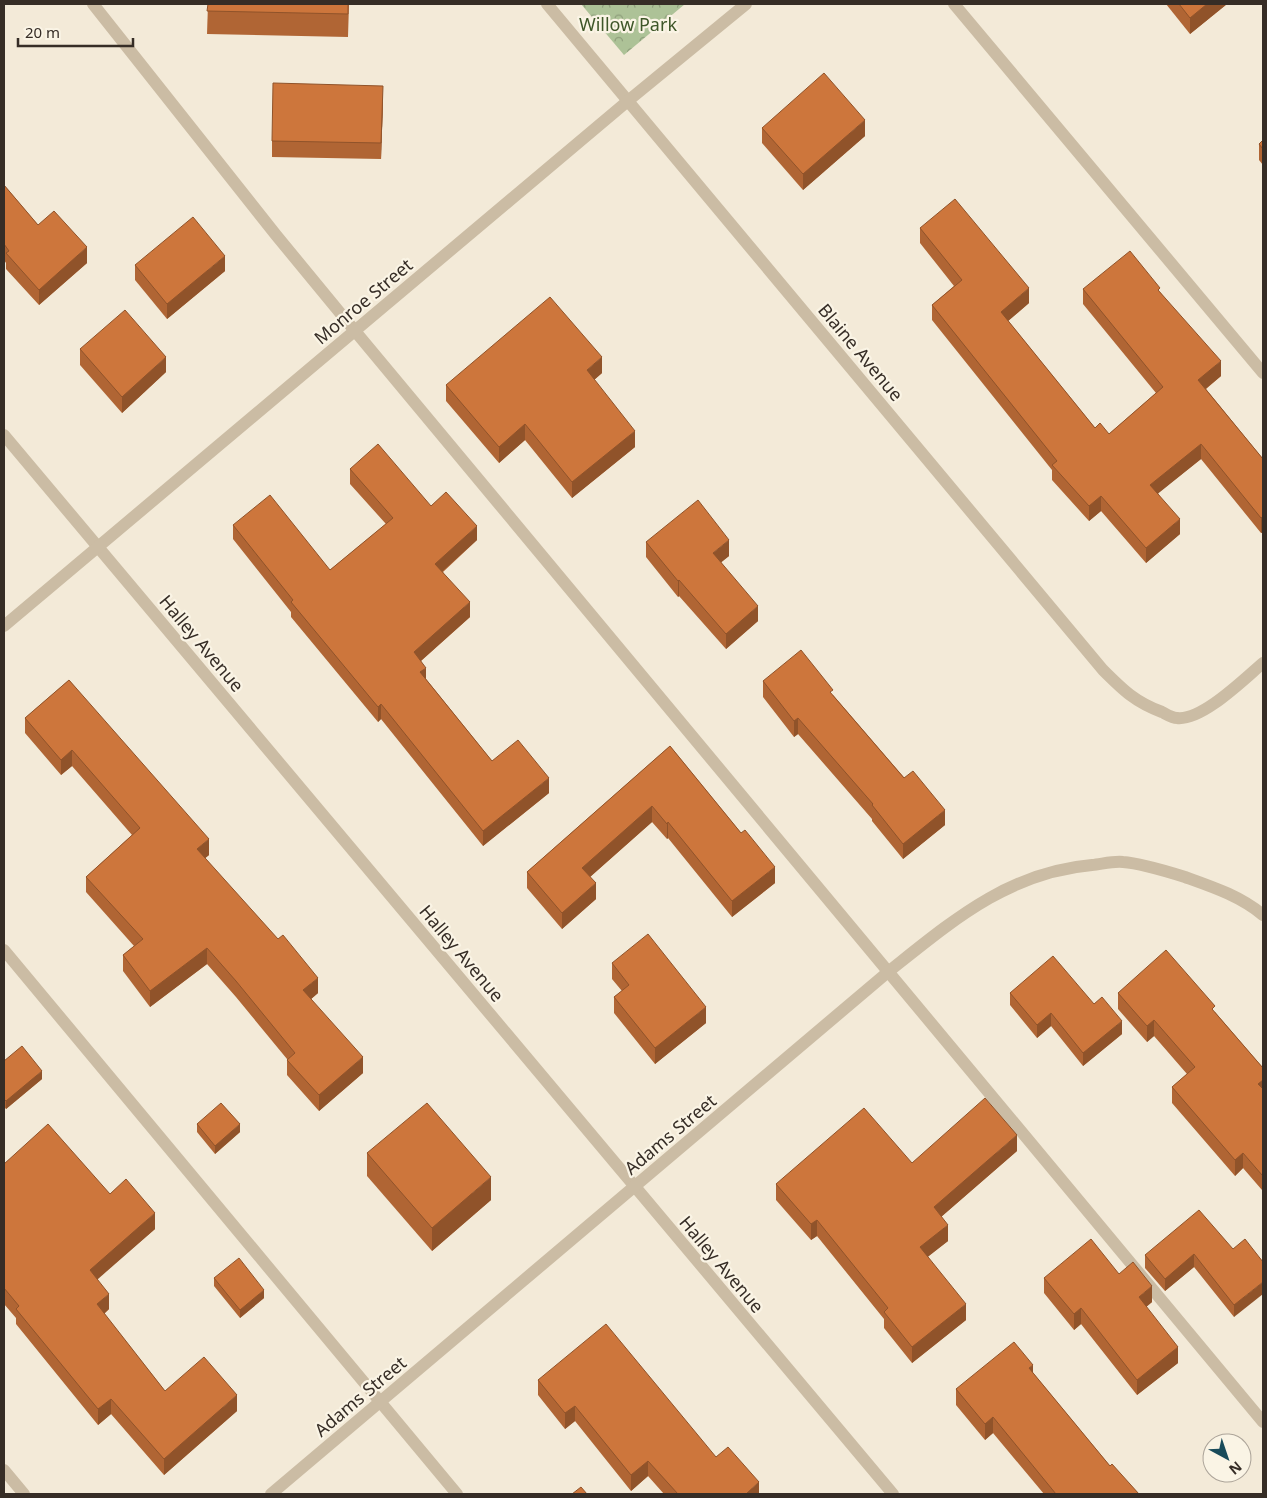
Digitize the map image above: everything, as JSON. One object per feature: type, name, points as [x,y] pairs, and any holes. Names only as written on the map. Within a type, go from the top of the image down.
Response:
[{"type":"street","points":[[93,4],[276,235],[355,331],[1263,1422]]},
{"type":"street","name":"Blaine Avenue","points":[[548,4],[1103,670],[1129,696],[1177,718],[1198,714],[1220,699],[1263,663]]},
{"type":"street","name":"Monroe Street","points":[[4,626],[629,100],[746,4]]},
{"type":"street","points":[[954,4],[1263,373]]},
{"type":"street","name":"Halley Avenue","points":[[4,435],[893,1494]]},
{"type":"street","name":"Adams Street","points":[[271,1494],[888,972],[952,921],[1005,889],[1028,878],[1078,866],[1123,862],[1173,873],[1218,889],[1252,906],[1263,915]]},
{"type":"street","points":[[4,950],[457,1494]]},
{"type":"street","points":[[4,1470],[24,1494]]},
{"type":"green space","name":"Willow Park","points":[[581,4],[685,4],[624,55]]},
{"type":"building","points":[[208,4],[348,4],[348,14],[207,11]]},
{"type":"building","points":[[1179,4],[1207,4],[1190,18]]},
{"type":"building","points":[[824,73],[865,120],[803,174],[762,128]]},
{"type":"building","points":[[273,83],[383,86],[381,143],[272,141]]},
{"type":"building","points":[[1263,140],[1263,149],[1259,144]]},
{"type":"building","points":[[4,185],[38,225],[54,211],[87,247],[39,290],[6,253],[9,251],[4,244]]},
{"type":"building","points":[[955,199],[1029,288],[1001,312],[1095,428],[1100,423],[1109,434],[1163,387],[1083,289],[1130,251],[1160,288],[1158,290],[1221,361],[1198,380],[1263,459],[1263,516],[1261,518],[1201,444],[1150,485],[1180,519],[1146,548],[1101,496],[1089,506],[1052,465],[1057,461],[932,305],[962,280],[920,228]]},
{"type":"building","points":[[193,217],[225,256],[167,304],[135,265]]},
{"type":"building","points":[[550,297],[602,357],[587,370],[635,431],[572,482],[525,424],[499,447],[446,385]]},
{"type":"building","points":[[125,310],[166,357],[122,397],[80,349]]},
{"type":"building","points":[[378,444],[431,506],[446,492],[477,526],[435,564],[470,602],[414,652],[426,668],[420,672],[492,761],[518,740],[549,778],[483,831],[381,704],[378,707],[291,602],[293,600],[233,525],[270,495],[330,570],[393,518],[350,469]]},
{"type":"building","points":[[698,500],[729,540],[713,553],[758,606],[726,634],[646,542]]},
{"type":"building","points":[[801,650],[833,690],[830,692],[904,778],[913,771],[945,810],[903,844],[873,804],[798,718],[794,721],[763,681]]},
{"type":"building","points":[[69,680],[209,839],[197,849],[278,939],[283,935],[318,978],[303,990],[363,1057],[319,1095],[287,1060],[295,1053],[207,948],[150,991],[123,955],[143,939],[86,877],[140,828],[72,750],[61,760],[25,718]]},
{"type":"building","points":[[670,746],[741,833],[745,830],[775,867],[732,901],[668,822],[667,824],[652,806],[582,868],[596,883],[562,913],[527,872]]},
{"type":"building","points":[[648,934],[706,1007],[655,1048],[614,997],[629,985],[612,963]]},
{"type":"building","points":[[1166,950],[1215,1006],[1212,1009],[1263,1068],[1263,1080],[1258,1084],[1263,1089],[1262,1175],[1243,1153],[1235,1160],[1172,1087],[1195,1067],[1154,1020],[1147,1026],[1118,993]]},
{"type":"building","points":[[1053,956],[1094,1004],[1102,997],[1122,1021],[1083,1053],[1051,1013],[1037,1025],[1010,993]]},
{"type":"building","points":[[22,1046],[42,1071],[6,1101],[4,1099],[4,1061]]},
{"type":"building","points":[[985,1098],[1017,1135],[934,1207],[948,1225],[920,1247],[966,1304],[912,1347],[884,1312],[888,1308],[817,1220],[811,1224],[776,1184],[864,1108],[912,1163]]},
{"type":"building","points":[[221,1103],[240,1124],[215,1146],[197,1124]]},
{"type":"building","points":[[427,1103],[491,1177],[432,1228],[367,1153]]},
{"type":"building","points":[[48,1124],[110,1194],[126,1179],[155,1213],[90,1270],[109,1294],[97,1304],[165,1391],[204,1357],[237,1395],[164,1459],[111,1399],[98,1409],[16,1309],[19,1306],[4,1288],[4,1164]]},
{"type":"building","points":[[1199,1210],[1233,1249],[1245,1239],[1263,1262],[1263,1282],[1234,1305],[1194,1254],[1165,1279],[1145,1255]]},
{"type":"building","points":[[1091,1239],[1119,1274],[1133,1262],[1152,1286],[1139,1297],[1178,1347],[1137,1380],[1081,1308],[1074,1314],[1044,1278]]},
{"type":"building","points":[[239,1258],[264,1290],[240,1310],[214,1278]]},
{"type":"building","points":[[606,1324],[716,1457],[728,1447],[759,1482],[746,1494],[678,1494],[648,1461],[631,1475],[575,1406],[565,1413],[538,1380]]},
{"type":"building","points":[[1014,1342],[1033,1365],[1029,1368],[1110,1466],[1112,1464],[1139,1494],[1056,1494],[993,1417],[985,1424],[956,1389]]},
{"type":"building","points":[[581,1487],[587,1494],[572,1494]]}]
